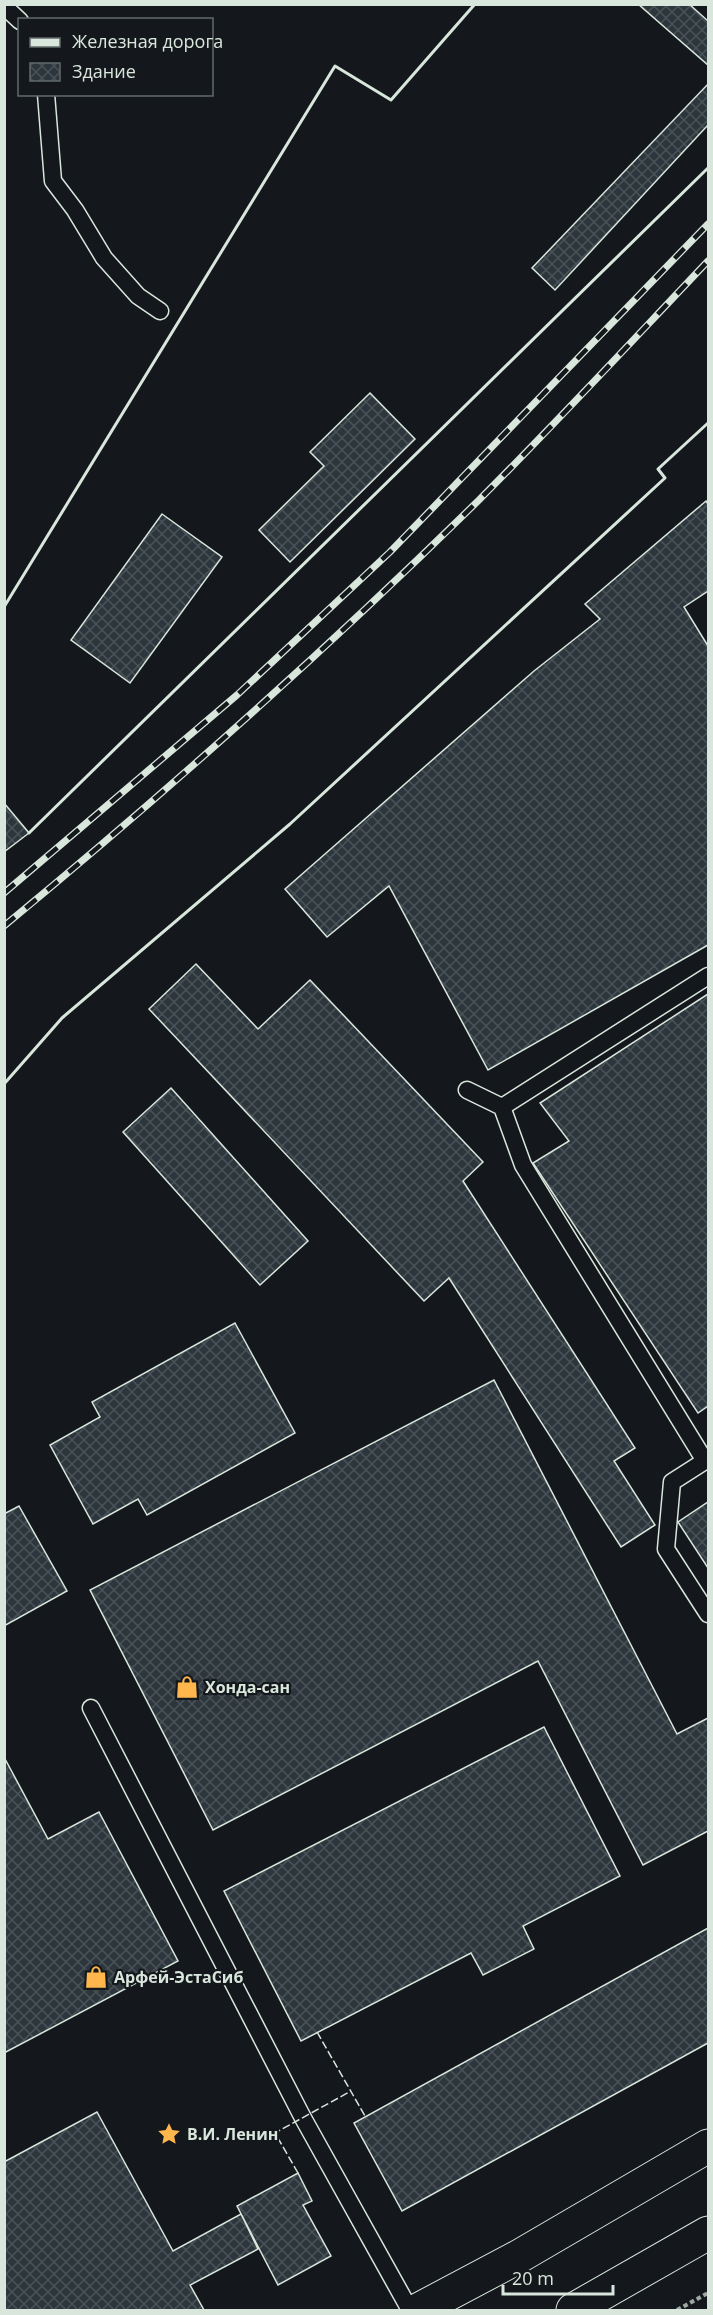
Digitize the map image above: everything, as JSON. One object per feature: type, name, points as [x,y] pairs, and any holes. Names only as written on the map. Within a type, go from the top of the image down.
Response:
[{"type":"highway","points":[[418,2310],[518,2257],[708,2146]]},
{"type":"highway","points":[[573,2310],[708,2233]]},
{"type":"lane","points":[[4,6],[18,19]]},
{"type":"lane","points":[[46,96],[53,181],[75,210],[104,258],[138,296],[160,311]]},
{"type":"lane","points":[[502,1107],[708,976]]},
{"type":"lane","points":[[467,1090],[502,1107],[523,1165],[707,1460],[672,1482],[666,1549],[708,1614]]},
{"type":"lane","points":[[91,1708],[303,2118],[410,2310]]},
{"type":"path","points":[[677,2310],[708,2293]]},
{"type":"building","points":[[638,4],[689,4],[708,21],[708,65]]},
{"type":"building","points":[[708,84],[708,125],[555,290],[532,268]]},
{"type":"building","points":[[370,393],[415,439],[290,562],[259,530],[324,466],[310,452]]},
{"type":"building","points":[[706,501],[708,504],[708,591],[684,607],[708,646],[708,945],[488,1070],[389,886],[327,937],[285,889],[534,671],[600,619],[585,604]]},
{"type":"building","points":[[162,514],[222,557],[130,683],[71,640]]},
{"type":"building","points":[[4,803],[29,833],[4,852]]},
{"type":"building","points":[[196,964],[258,1029],[310,980],[483,1162],[463,1181],[635,1448],[614,1461],[655,1525],[621,1547],[449,1278],[424,1301],[149,1009]]},
{"type":"building","points":[[708,994],[708,1406],[698,1413],[533,1163],[569,1141],[540,1103]]},
{"type":"building","points":[[171,1088],[308,1241],[260,1285],[123,1132]]},
{"type":"building","points":[[235,1323],[295,1433],[147,1515],[138,1499],[93,1524],[50,1445],[100,1417],[92,1402]]},
{"type":"building","points":[[494,1380],[677,1734],[708,1718],[708,1831],[643,1865],[538,1661],[213,1830],[90,1590]]},
{"type":"building","points":[[708,1502],[708,1568],[678,1522]]},
{"type":"building","points":[[19,1506],[67,1591],[4,1626],[4,1514]]},
{"type":"building","points":[[544,1727],[620,1876],[523,1926],[534,1949],[483,1975],[471,1953],[301,2041],[224,1891]]},
{"type":"building","points":[[4,1757],[48,1839],[99,1812],[178,1961],[4,2053]]},
{"type":"building","points":[[708,1928],[708,2043],[402,2211],[354,2123]]},
{"type":"building","points":[[97,2112],[173,2251],[241,2214],[258,2249],[190,2285],[204,2310],[4,2310],[4,2162]]},
{"type":"building","points":[[298,2173],[312,2201],[303,2205],[331,2256],[278,2285],[237,2206]]},
{"type":"railway","points":[[4,893],[237,695],[390,552],[708,224]]},
{"type":"railway","points":[[4,926],[186,771],[422,556],[508,471],[708,261]]},
{"type":"fence","points":[[317,2032],[365,2116]]},
{"type":"fence","points":[[298,2173],[275,2133],[351,2091]]},
{"type":"wall","points":[[4,607],[335,66],[391,100],[475,4]]},
{"type":"wall","points":[[29,833],[708,168]]},
{"type":"wall","points":[[4,1084],[62,1018],[290,824],[665,478],[658,469],[708,423]]},
{"type":"place","name":"Хонда-сан","points":[[187,1687]]},
{"type":"place","name":"Арфей-ЭстаСиб","points":[[96,1977]]},
{"type":"place","name":"В.И. Ленин","points":[[169,2134]]}]
